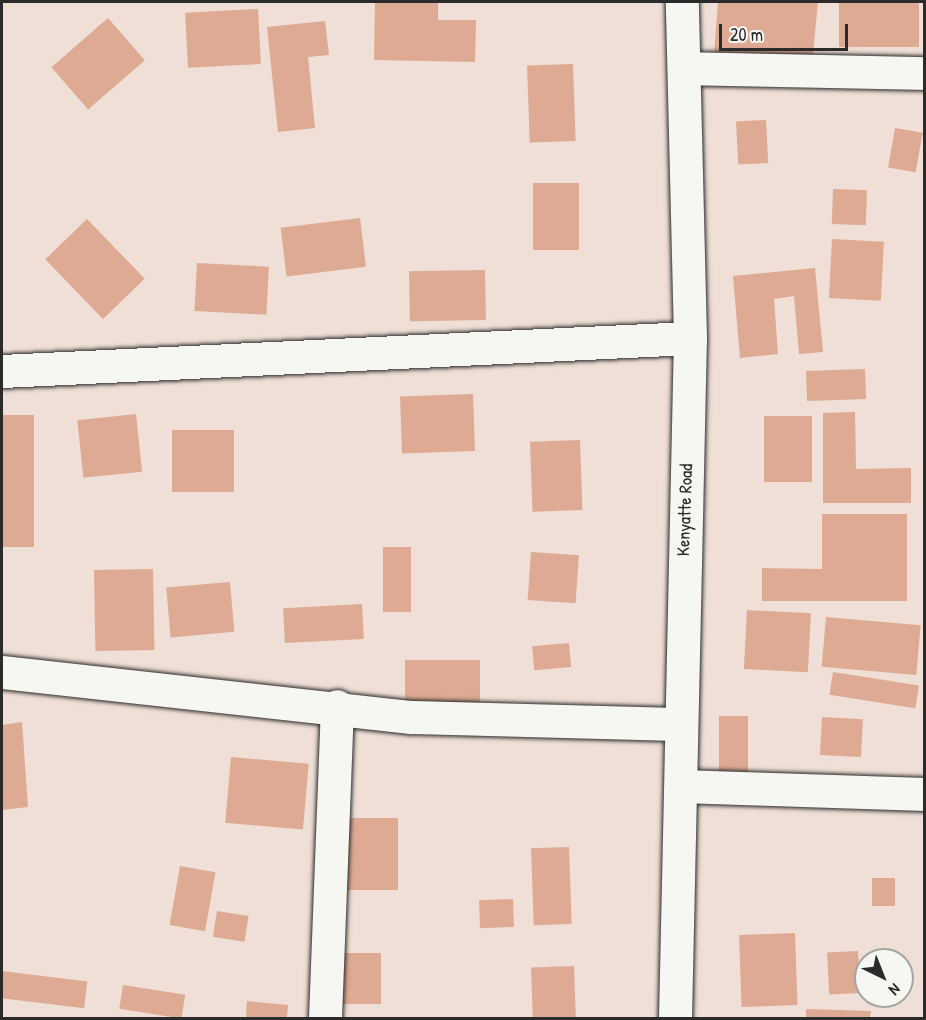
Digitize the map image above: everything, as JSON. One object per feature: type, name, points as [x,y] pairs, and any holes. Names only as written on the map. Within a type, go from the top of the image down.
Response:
[{"type":"street","name":"Kenyatte Road","points":[[675,1018],[681,786],[679,724],[690,338],[682,2]]},
{"type":"street","points":[[684,68],[924,73]]},
{"type":"street","points":[[2,371],[690,338]]},
{"type":"street","points":[[2,672],[422,717],[679,724]]},
{"type":"street","points":[[325,1018],[336,706]]},
{"type":"street","points":[[681,786],[924,794]]},
{"type":"building","points":[[375,2],[438,2],[438,20],[476,20],[475,62],[374,60]]},
{"type":"building","points":[[718,2],[818,2],[812,63],[714,55]]},
{"type":"building","points":[[839,2],[919,2],[919,47],[839,47]]},
{"type":"building","points":[[258,9],[261,64],[188,68],[185,13]]},
{"type":"building","points":[[108,18],[145,60],[88,109],[51,67]]},
{"type":"building","points":[[325,21],[329,55],[308,57],[315,128],[278,132],[267,27]]},
{"type":"building","points":[[573,64],[576,141],[530,143],[527,66]]},
{"type":"building","points":[[766,120],[768,163],[738,165],[736,122]]},
{"type":"building","points":[[895,128],[923,133],[916,172],[888,167]]},
{"type":"building","points":[[533,183],[579,183],[579,250],[533,250]]},
{"type":"building","points":[[833,189],[867,190],[866,225],[832,224]]},
{"type":"building","points":[[360,218],[366,267],[287,276],[281,228]]},
{"type":"building","points":[[87,219],[145,279],[103,319],[45,259]]},
{"type":"building","points":[[832,239],[884,242],[881,301],[829,298]]},
{"type":"building","points":[[197,263],[269,267],[266,315],[194,311]]},
{"type":"building","points":[[815,268],[823,352],[799,354],[794,296],[774,299],[778,354],[740,358],[733,276]]},
{"type":"building","points":[[485,270],[486,320],[410,321],[409,271]]},
{"type":"building","points":[[865,369],[866,399],[807,401],[806,371]]},
{"type":"building","points":[[473,394],[475,451],[402,454],[400,397]]},
{"type":"building","points":[[855,412],[856,469],[911,468],[911,503],[823,503],[823,413]]},
{"type":"building","points":[[136,414],[142,472],[83,478],[77,420]]},
{"type":"building","points":[[3,415],[34,415],[34,547],[3,547]]},
{"type":"building","points":[[764,416],[812,416],[812,482],[764,482]]},
{"type":"building","points":[[172,430],[234,430],[234,492],[172,492]]},
{"type":"building","points":[[580,440],[582,510],[532,512],[530,442]]},
{"type":"building","points":[[822,514],[907,514],[907,601],[762,601],[762,568],[822,569]]},
{"type":"building","points":[[383,547],[411,547],[411,612],[383,612]]},
{"type":"building","points":[[531,552],[579,555],[576,603],[528,600]]},
{"type":"building","points":[[153,569],[154,650],[95,651],[94,570]]},
{"type":"building","points":[[230,582],[234,632],[171,637],[166,588]]},
{"type":"building","points":[[362,604],[364,639],[285,643],[283,608]]},
{"type":"building","points":[[747,610],[811,613],[808,672],[744,669]]},
{"type":"building","points":[[826,617],[921,625],[916,675],[822,667]]},
{"type":"building","points":[[569,643],[571,667],[534,670],[532,646]]},
{"type":"building","points":[[405,660],[480,660],[480,704],[405,704]]},
{"type":"building","points":[[833,672],[919,686],[915,708],[829,695]]},
{"type":"building","points":[[719,716],[748,716],[748,772],[719,772]]},
{"type":"building","points":[[822,717],[863,719],[861,757],[820,755]]},
{"type":"building","points":[[22,722],[28,807],[2,810],[2,725]]},
{"type":"building","points":[[231,757],[309,764],[303,830],[225,823]]},
{"type":"building","points":[[342,818],[398,818],[398,890],[342,890]]},
{"type":"building","points":[[569,847],[572,924],[534,925],[531,848]]},
{"type":"building","points":[[180,866],[215,872],[205,931],[170,925]]},
{"type":"building","points":[[872,878],[895,878],[895,906],[872,906]]},
{"type":"building","points":[[513,899],[514,927],[480,928],[479,900]]},
{"type":"building","points":[[217,911],[249,916],[245,942],[213,937]]},
{"type":"building","points":[[795,933],[798,1005],[742,1007],[739,935]]},
{"type":"building","points":[[854,951],[854,993],[829,995],[827,953]]},
{"type":"building","points":[[333,953],[381,953],[381,1004],[333,1004]]},
{"type":"building","points":[[574,966],[576,1018],[533,1018],[531,968]]},
{"type":"building","points":[[2,971],[87,981],[84,1008],[2,998]]},
{"type":"building","points":[[123,985],[185,995],[182,1018],[119,1009]]},
{"type":"building","points":[[247,1001],[288,1005],[287,1018],[246,1018]]},
{"type":"building","points":[[806,1009],[871,1011],[870,1018],[806,1018]]}]
